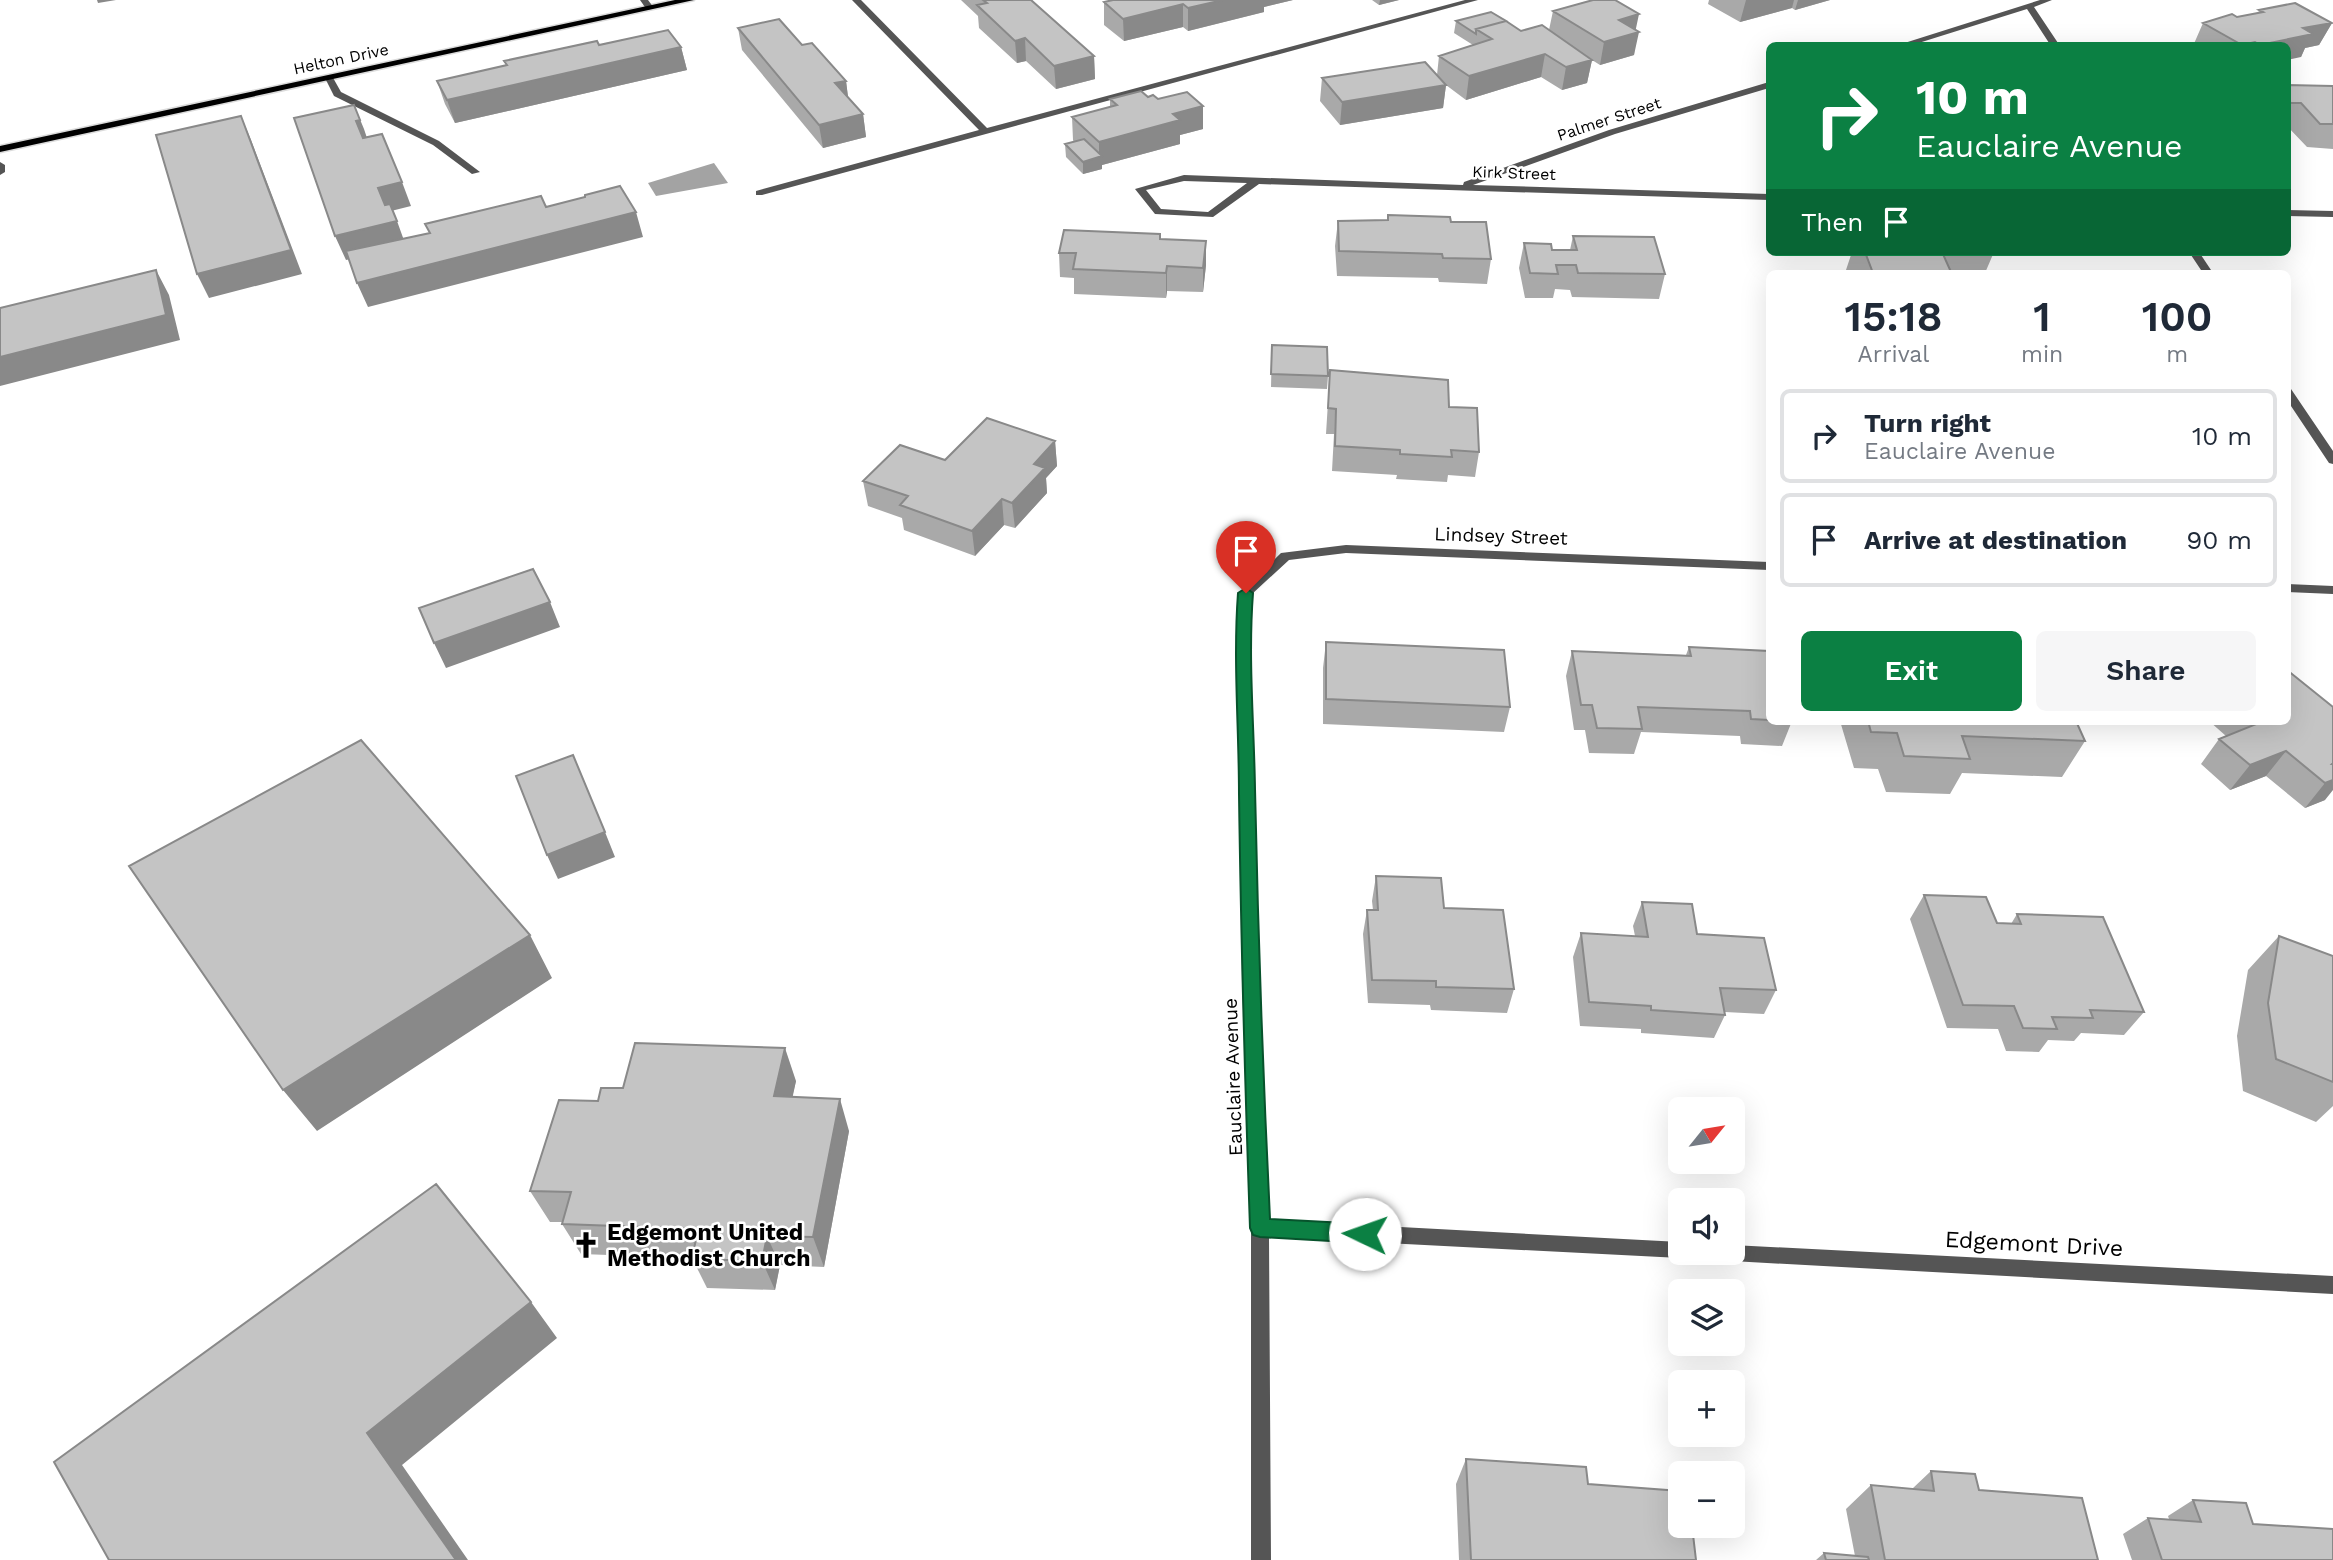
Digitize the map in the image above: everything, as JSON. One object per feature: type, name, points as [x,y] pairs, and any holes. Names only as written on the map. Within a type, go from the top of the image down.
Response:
[{"type":"main road","name":"Helton Drive","points":[[0,149],[329,78],[647,4],[689,0]]},
{"type":"street","points":[[856,0],[985,131]]},
{"type":"street","points":[[759,193],[1474,0]]},
{"type":"street","points":[[1912,42],[2048,0]]},
{"type":"street","points":[[2029,6],[2053,42]]},
{"type":"street","points":[[329,78],[337,94],[436,143],[475,172]]},
{"type":"street","name":"Palmer Street","points":[[1459,187],[1612,132],[1766,86]]},
{"type":"street","points":[[0,165],[0,172]]},
{"type":"street","name":"Kirk Street","points":[[1257,181],[1210,215],[1158,212],[1140,190],[1184,178],[1766,197]]},
{"type":"street","points":[[2291,213],[2333,214]]},
{"type":"street","points":[[2291,397],[2333,460]]},
{"type":"street","name":"Lindsey Street","points":[[1246,593],[1285,556],[1346,549],[1766,566]]},
{"type":"street","points":[[2291,588],[2333,590]]},
{"type":"street","name":"Eauclaire Avenue","points":[[1246,593],[1242,644],[1246,696],[1250,983],[1260,1228],[1261,1560]]},
{"type":"street","points":[[1260,1228],[1668,1249]]},
{"type":"street","name":"Edgemont Drive","points":[[1745,1254],[2333,1284]]},
{"type":"shaded area","points":[[714,163],[728,183],[656,196],[648,183]]},
{"type":"building","points":[[983,0],[1031,0],[1094,56],[1054,66],[1025,38],[1015,41],[977,5],[987,3]]},
{"type":"building","points":[[1223,0],[1188,8],[1183,4],[1123,19],[1104,2]]},
{"type":"building","points":[[1593,0],[1615,0],[1639,14],[1619,20],[1639,32],[1604,42],[1553,11]]},
{"type":"building","points":[[2295,3],[2332,23],[2303,28],[2313,34],[2274,42],[2237,42],[2203,23],[2232,14],[2237,17],[2263,12],[2259,10]]},
{"type":"building","points":[[1491,12],[1506,21],[1476,29],[1476,34],[1456,21]]},
{"type":"building","points":[[779,19],[802,45],[812,43],[846,81],[835,83],[863,114],[819,125],[738,28]]},
{"type":"building","points":[[1506,21],[1521,31],[1542,25],[1592,60],[1566,67],[1545,54],[1469,76],[1439,56],[1492,39],[1476,29]]},
{"type":"building","points":[[668,30],[681,47],[447,100],[437,81],[507,65],[504,61],[597,41],[599,45]]},
{"type":"building","points":[[1425,62],[1446,85],[1342,102],[1322,78]]},
{"type":"building","points":[[2291,85],[2333,86],[2333,124],[2320,124],[2301,103],[2291,103]]},
{"type":"building","points":[[1141,91],[1148,97],[1153,95],[1158,99],[1187,92],[1203,106],[1173,114],[1180,120],[1099,142],[1072,117],[1117,105],[1110,99]]},
{"type":"building","points":[[354,105],[360,120],[356,121],[363,138],[382,134],[402,182],[378,188],[385,205],[390,204],[397,221],[335,236],[294,118]]},
{"type":"building","points":[[241,116],[291,250],[197,274],[156,135]]},
{"type":"building","points":[[1084,139],[1102,156],[1083,162],[1065,144]]},
{"type":"building","points":[[620,186],[636,212],[357,283],[346,251],[430,233],[425,224],[541,196],[546,207]]},
{"type":"building","points":[[1388,215],[1450,217],[1451,222],[1486,222],[1491,259],[1443,258],[1442,254],[1339,251],[1338,221],[1388,220]]},
{"type":"building","points":[[1064,230],[1160,234],[1160,239],[1206,241],[1203,268],[1167,266],[1166,273],[1073,269],[1076,253],[1059,253]]},
{"type":"building","points":[[1573,236],[1654,237],[1665,274],[1578,273],[1576,265],[1556,265],[1558,274],[1530,273],[1524,243],[1551,244],[1552,250],[1577,250]]},
{"type":"building","points":[[1867,256],[1944,256],[1950,270],[1872,270]]},
{"type":"building","points":[[156,270],[166,315],[0,357],[0,308]]},
{"type":"building","points":[[1272,345],[1327,347],[1328,376],[1271,374]]},
{"type":"building","points":[[1330,370],[1448,380],[1449,407],[1477,408],[1479,452],[1451,450],[1452,457],[1400,454],[1400,450],[1335,446],[1336,409],[1328,408]]},
{"type":"building","points":[[987,418],[1055,441],[1034,464],[1045,468],[1012,503],[1002,499],[972,531],[900,505],[908,496],[863,481],[900,445],[945,460]]},
{"type":"building","points":[[533,569],[550,602],[434,643],[419,608]]},
{"type":"building","points":[[1326,642],[1504,650],[1510,707],[1326,699]]},
{"type":"building","points":[[1689,647],[1766,651],[1766,720],[1751,719],[1750,711],[1638,707],[1642,729],[1597,728],[1592,705],[1581,705],[1572,651],[1691,656]]},
{"type":"building","points":[[2291,673],[2333,707],[2333,780],[2325,783],[2286,751],[2250,765],[2219,739],[2254,725],[2291,725]]},
{"type":"building","points":[[1869,725],[2078,725],[2085,741],[1962,736],[1970,759],[1904,756],[1897,733],[1871,732]]},
{"type":"building","points":[[361,740],[530,935],[283,1090],[129,866]]},
{"type":"building","points":[[573,755],[605,832],[547,855],[516,776]]},
{"type":"building","points":[[1376,876],[1441,878],[1444,908],[1503,910],[1514,989],[1436,987],[1436,981],[1372,980],[1367,910],[1378,910]]},
{"type":"building","points":[[1924,895],[1986,897],[1997,923],[2021,924],[2017,914],[2103,917],[2144,1012],[2090,1010],[2093,1018],[2052,1017],[2057,1029],[2023,1028],[2014,1006],[1963,1005]]},
{"type":"building","points":[[1642,902],[1692,904],[1697,934],[1764,938],[1776,990],[1720,988],[1725,1015],[1589,1002],[1581,933],[1648,937]]},
{"type":"building","points":[[2279,936],[2333,956],[2333,1082],[2276,1059],[2268,1003]]},
{"type":"building","points":[[635,1043],[785,1048],[774,1096],[840,1099],[813,1237],[767,1236],[762,1261],[692,1259],[698,1229],[562,1224],[571,1192],[530,1191],[559,1100],[598,1101],[601,1088],[623,1088]]},
{"type":"building","points":[[436,1184],[531,1302],[367,1433],[456,1560],[109,1560],[54,1462]]},
{"type":"building","points":[[1466,1459],[1586,1467],[1588,1484],[1668,1490],[1668,1538],[1693,1538],[1696,1560],[1471,1560]]},
{"type":"building","points":[[1931,1471],[1975,1474],[1979,1490],[2082,1498],[2098,1560],[1885,1560],[1871,1485],[1934,1491]]},
{"type":"building","points":[[2193,1500],[2246,1503],[2253,1524],[2333,1529],[2333,1560],[2162,1560],[2148,1518],[2201,1522]]},
{"type":"building","points":[[1824,1553],[1868,1557],[1869,1560],[1826,1560]]},
{"type":"place","name":"Edgemont United Methodist Church","points":[[586,1245]]},
{"type":"route","points":[[1246,593],[1242,644],[1246,696],[1250,983],[1260,1228],[1365,1234]]}]
